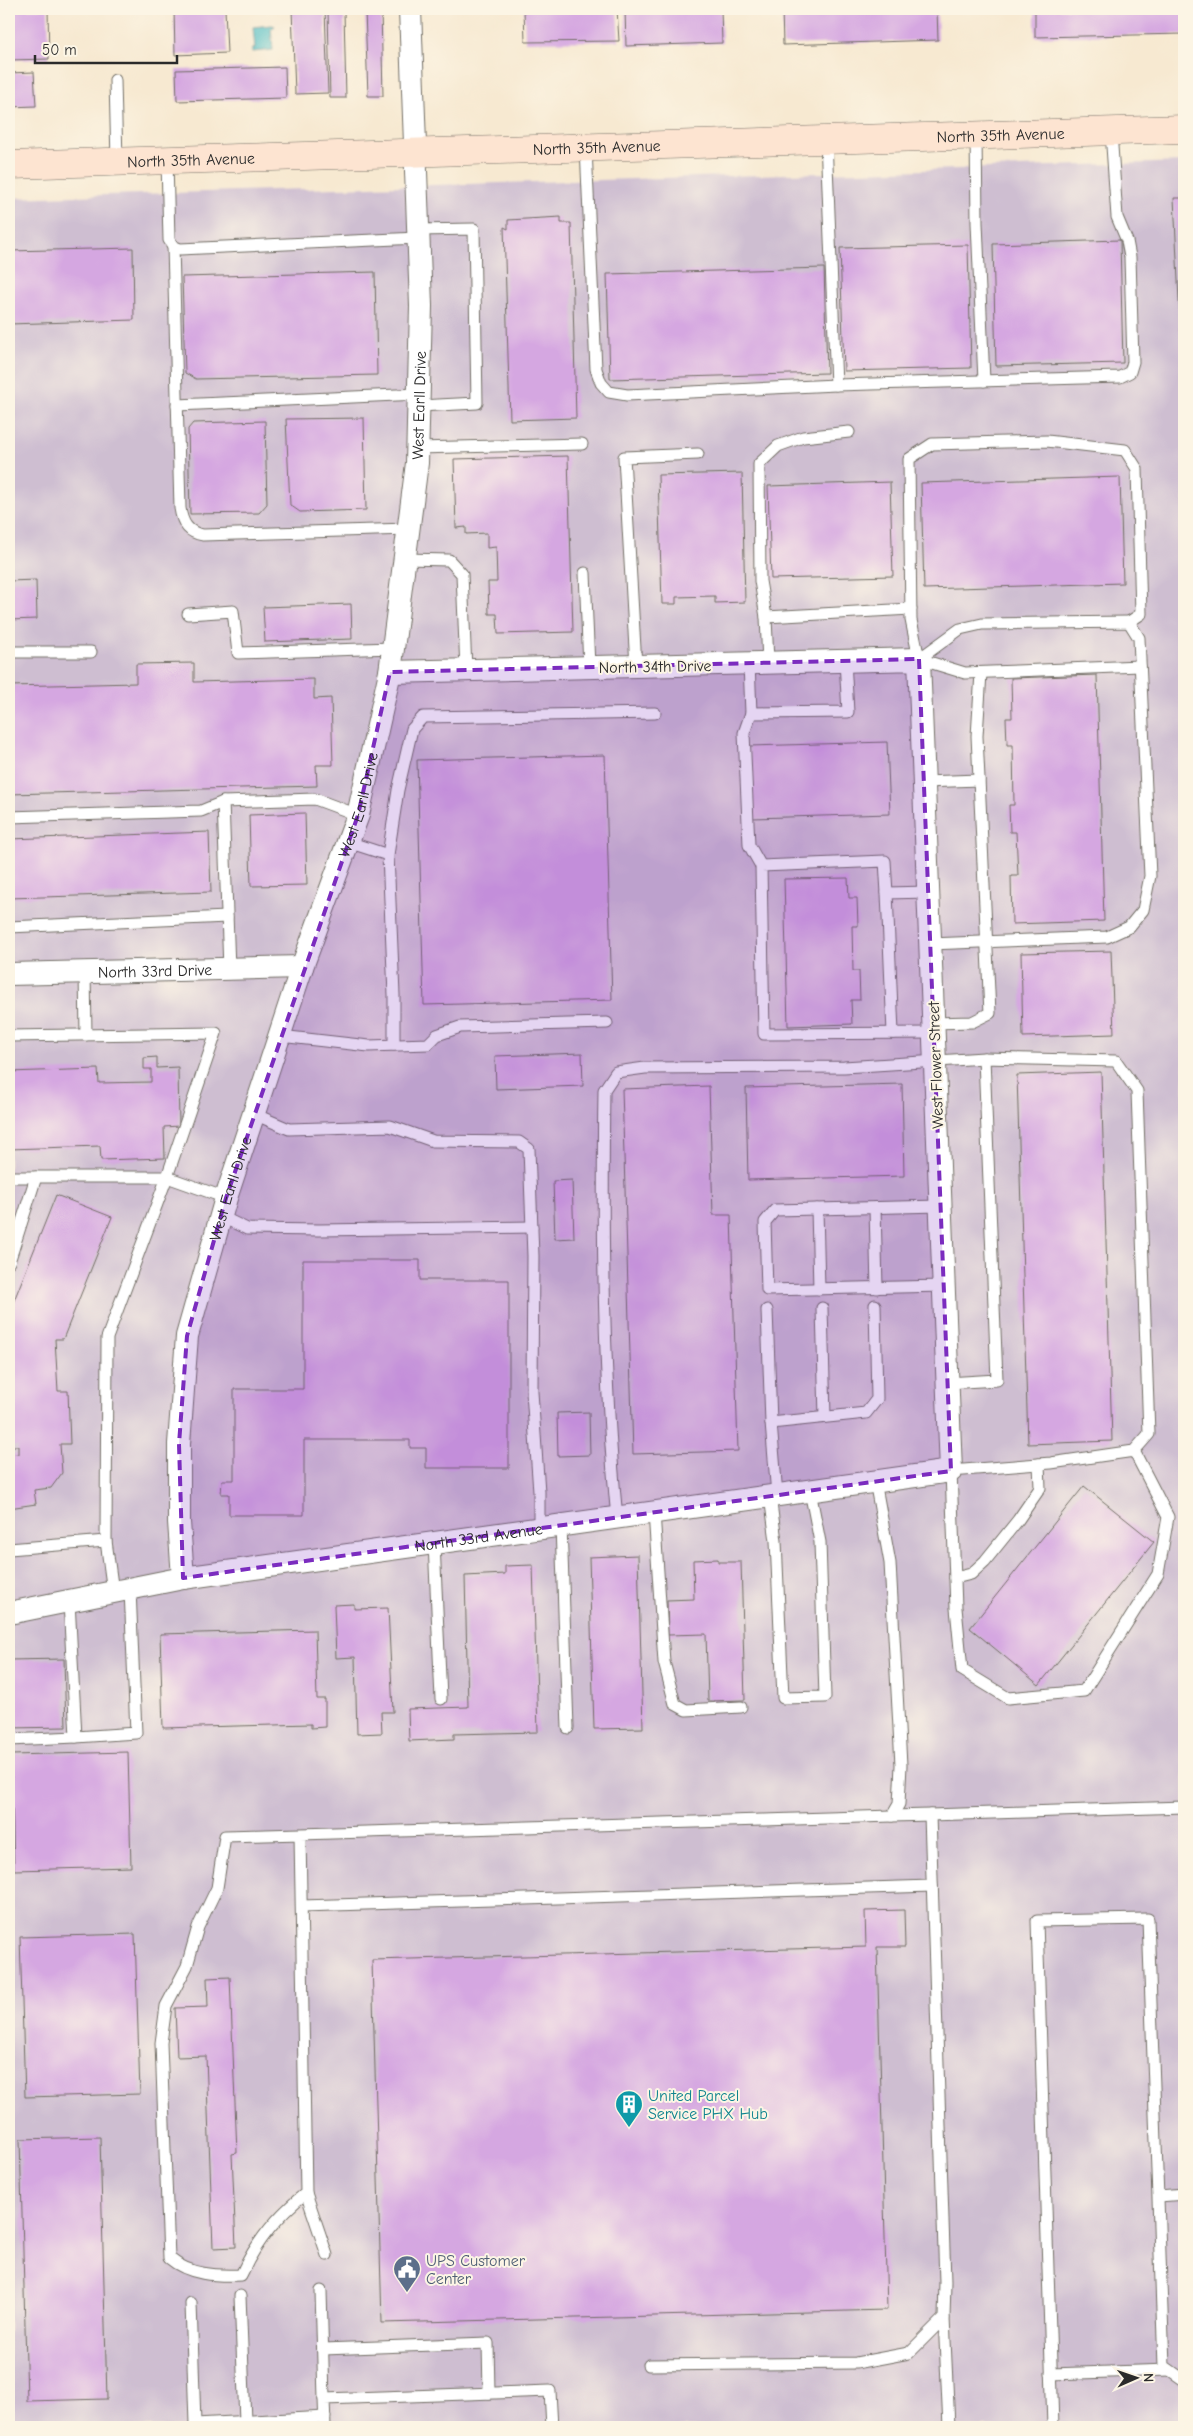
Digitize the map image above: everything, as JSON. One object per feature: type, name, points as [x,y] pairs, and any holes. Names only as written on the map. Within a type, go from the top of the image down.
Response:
[{"type":"main road","name":"North 35th Avenue","points":[[9,165],[1184,129]]},
{"type":"street","name":"West Earll Drive","points":[[183,1578],[179,1522],[179,1444],[187,1336],[223,1207],[302,967],[358,815],[390,672],[418,448],[422,306],[414,153],[410,9]]},
{"type":"street","name":"North 34th Drive","points":[[390,672],[919,659]]},
{"type":"street","name":"West Flower Street","points":[[919,659],[951,1471]]},
{"type":"street","name":"North 33rd Drive","points":[[9,974],[302,967]]},
{"type":"street","name":"North 33rd Avenue","points":[[9,1613],[183,1578],[951,1471]]},
{"type":"lane","points":[[115,80],[117,162]]},
{"type":"lane","points":[[586,148],[596,369],[601,383],[609,392],[627,395],[836,385],[1120,377],[1130,372],[1133,362],[1130,257],[1127,241],[1117,217],[1111,132]]},
{"type":"lane","points":[[976,136],[977,224],[984,381]]},
{"type":"lane","points":[[826,140],[836,385]]},
{"type":"lane","points":[[167,160],[169,240],[173,246],[180,250],[474,229],[477,403],[419,400],[177,405]]},
{"type":"lane","points":[[173,246],[180,508],[185,526],[203,535],[409,529]]},
{"type":"lane","points":[[849,432],[802,437],[778,446],[759,464],[760,581],[766,617],[751,713],[744,733],[748,844],[761,866],[764,1034],[893,1033],[972,1022],[990,1013],[985,942],[977,736],[981,673]]},
{"type":"lane","points":[[1047,441],[1126,450],[1137,469],[1141,614],[1129,622],[982,624],[960,629],[919,659],[911,609],[909,459],[932,444],[1047,441]]},
{"type":"lane","points":[[418,448],[582,444]]},
{"type":"lane","points":[[636,666],[624,457],[698,454]]},
{"type":"lane","points":[[405,560],[449,560],[462,574],[466,670]]},
{"type":"lane","points":[[585,573],[589,667]]},
{"type":"lane","points":[[766,617],[911,609]]},
{"type":"lane","points":[[188,614],[233,611],[238,653],[393,648]]},
{"type":"lane","points":[[930,944],[1107,936],[1129,927],[1142,910],[1150,876],[1139,638],[1129,622]]},
{"type":"lane","points":[[9,652],[91,652]]},
{"type":"lane","points":[[919,659],[965,673],[1140,666]]},
{"type":"lane","points":[[751,713],[848,712],[845,661]]},
{"type":"lane","points":[[394,1045],[394,995],[388,855],[398,790],[412,729],[423,717],[655,713]]},
{"type":"lane","points":[[924,782],[979,780]]},
{"type":"lane","points":[[9,817],[201,811],[223,802],[315,798],[358,815]]},
{"type":"lane","points":[[223,802],[228,969]]},
{"type":"lane","points":[[348,842],[388,855]]},
{"type":"lane","points":[[761,866],[885,861],[893,1033]]},
{"type":"lane","points":[[887,893],[928,892]]},
{"type":"lane","points":[[9,927],[227,917]]},
{"type":"lane","points":[[84,972],[86,1035]]},
{"type":"lane","points":[[280,1036],[369,1046],[428,1044],[437,1035],[460,1027],[608,1023]]},
{"type":"lane","points":[[9,1036],[216,1033],[167,1177],[107,1338],[106,1541],[122,1590],[136,1733],[9,1740]]},
{"type":"lane","points":[[947,1383],[997,1380],[984,1058]]},
{"type":"lane","points":[[617,1518],[611,1453],[602,1235],[604,1090],[616,1072],[645,1068],[844,1067],[984,1058],[1116,1061],[1137,1091],[1149,1434],[1134,1451],[1039,1464],[951,1471],[955,1578],[962,1670],[1008,1698],[1084,1691],[1158,1574],[1168,1517],[1134,1451]]},
{"type":"lane","points":[[254,1114],[289,1130],[390,1126],[433,1141],[519,1142],[529,1149],[532,1227],[532,1392],[539,1492],[539,1529]]},
{"type":"lane","points":[[9,1176],[167,1177],[223,1207],[247,1229],[319,1230],[532,1227]]},
{"type":"lane","points":[[9,1262],[36,1177]]},
{"type":"lane","points":[[940,1206],[775,1210],[765,1222],[767,1290],[943,1286]]},
{"type":"lane","points":[[875,1208],[877,1288]]},
{"type":"lane","points":[[818,1209],[819,1289]]},
{"type":"lane","points":[[771,1423],[866,1413],[877,1399],[875,1305]]},
{"type":"lane","points":[[822,1308],[825,1418]]},
{"type":"lane","points":[[767,1310],[783,1698],[825,1697],[820,1542],[810,1491]]},
{"type":"lane","points":[[955,1578],[971,1574],[1018,1520],[1040,1488],[1039,1464]]},
{"type":"lane","points":[[874,1481],[890,1563],[901,1764],[899,1804],[892,1816]]},
{"type":"lane","points":[[654,1512],[664,1662],[675,1704],[686,1710],[741,1707]]},
{"type":"lane","points":[[561,1525],[568,1728]]},
{"type":"lane","points":[[9,1549],[106,1541]]},
{"type":"lane","points":[[434,1543],[441,1699]]},
{"type":"lane","points":[[69,1601],[76,1737]]},
{"type":"lane","points":[[306,2192],[291,2204],[269,2229],[252,2252],[241,2275],[212,2276],[179,2267],[169,2258],[161,2043],[166,2006],[186,1966],[198,1927],[217,1888],[225,1836],[1184,1807]]},
{"type":"lane","points":[[930,1815],[945,2282],[944,2318],[949,2427]]},
{"type":"lane","points":[[300,1834],[306,2192],[327,2255]]},
{"type":"lane","points":[[302,1906],[932,1886]]},
{"type":"lane","points":[[1053,2427],[1037,1921],[1148,1919],[1164,2366],[1184,2380]]},
{"type":"lane","points":[[1158,2196],[1184,2194]]},
{"type":"lane","points":[[191,2303],[195,2426],[245,2421],[325,2422],[321,2291]]},
{"type":"lane","points":[[240,2296],[245,2421]]},
{"type":"lane","points":[[649,2365],[856,2363],[909,2353],[944,2318]]},
{"type":"lane","points":[[323,2349],[488,2343],[489,2393]]},
{"type":"lane","points":[[1051,2374],[1169,2370]]},
{"type":"lane","points":[[324,2399],[550,2392],[552,2427]]},
{"type":"highlighted area","points":[[919,659],[951,1471],[183,1578],[179,1444],[187,1336],[226,1198],[358,815],[390,672]]},
{"type":"shaded area","points":[[1184,162],[1184,2427],[9,2427],[9,198]]},
{"type":"water","points":[[275,26],[271,29],[273,50],[252,52],[252,49],[255,48],[253,27]]},
{"type":"building","points":[[9,9],[48,9],[49,59],[9,60]]},
{"type":"building","points":[[174,9],[225,9],[227,53],[175,55]]},
{"type":"building","points":[[292,9],[325,9],[328,93],[295,94]]},
{"type":"building","points":[[524,9],[617,9],[619,41],[525,42]]},
{"type":"building","points":[[625,9],[721,9],[722,43],[626,46]]},
{"type":"building","points":[[782,9],[937,9],[938,40],[783,45]]},
{"type":"building","points":[[1035,9],[1184,9],[1184,34],[1035,37]]},
{"type":"building","points":[[365,10],[381,10],[383,96],[368,96]]},
{"type":"building","points":[[328,11],[344,11],[346,98],[330,98]]},
{"type":"building","points":[[285,67],[286,98],[177,101],[176,70]]},
{"type":"building","points":[[34,72],[36,106],[9,107],[9,73]]},
{"type":"building","points":[[1174,198],[1184,198],[1184,363],[1182,363]]},
{"type":"building","points":[[561,217],[561,223],[571,223],[576,418],[510,420],[504,227],[508,229],[508,220]]},
{"type":"building","points":[[1120,240],[1123,363],[996,366],[993,244]]},
{"type":"building","points":[[968,245],[971,368],[844,371],[840,248]]},
{"type":"building","points":[[133,248],[134,320],[9,324],[9,251]]},
{"type":"building","points":[[824,268],[827,373],[610,379],[607,274]]},
{"type":"building","points":[[375,272],[377,375],[196,379],[185,373],[182,277]]},
{"type":"building","points":[[1182,383],[1184,383],[1184,422],[1183,422]]},
{"type":"building","points":[[364,418],[366,510],[300,512],[290,505],[286,419]]},
{"type":"building","points":[[265,421],[267,504],[259,513],[190,514],[188,429],[193,423]]},
{"type":"building","points":[[568,456],[573,632],[498,634],[497,614],[489,614],[488,582],[497,582],[496,547],[487,548],[487,533],[466,534],[466,527],[456,528],[454,459]]},
{"type":"building","points":[[742,473],[745,602],[715,603],[715,596],[676,597],[676,604],[662,604],[658,475]]},
{"type":"building","points":[[1120,477],[1123,583],[924,589],[921,483]]},
{"type":"building","points":[[890,482],[893,576],[771,579],[768,486]]},
{"type":"building","points":[[36,580],[37,619],[9,620],[9,581]]},
{"type":"building","points":[[351,604],[352,639],[265,642],[263,607]]},
{"type":"building","points":[[194,663],[194,682],[314,679],[314,699],[331,698],[333,765],[316,765],[317,786],[9,794],[9,686],[136,683],[136,664]]},
{"type":"building","points":[[1097,675],[1104,921],[1012,924],[1011,876],[1018,876],[1016,832],[1010,832],[1009,805],[1014,805],[1013,745],[1007,745],[1006,718],[1012,718],[1011,678]]},
{"type":"building","points":[[887,742],[890,814],[753,818],[750,746]]},
{"type":"building","points":[[605,755],[612,1000],[424,1005],[417,760]]},
{"type":"building","points":[[305,813],[307,885],[251,886],[249,815]]},
{"type":"building","points":[[209,832],[211,892],[9,898],[9,839]]},
{"type":"building","points":[[848,878],[849,898],[857,898],[858,926],[852,926],[853,971],[859,971],[860,1000],[851,1000],[852,1024],[788,1026],[784,879]]},
{"type":"building","points":[[1111,951],[1114,1034],[1023,1037],[1021,953]]},
{"type":"building","points":[[582,1053],[583,1086],[496,1089],[495,1056]]},
{"type":"building","points":[[157,1057],[157,1068],[178,1067],[179,1126],[164,1127],[165,1158],[101,1160],[100,1146],[9,1149],[9,1072],[98,1069],[99,1083],[151,1082],[151,1069],[144,1069],[144,1058]]},
{"type":"building","points":[[1101,1072],[1112,1441],[1028,1444],[1017,1075]]},
{"type":"building","points":[[902,1084],[904,1176],[748,1180],[746,1088]]},
{"type":"building","points":[[709,1086],[713,1215],[731,1215],[738,1451],[633,1454],[622,1089]]},
{"type":"building","points":[[572,1180],[574,1238],[555,1239],[553,1181]]},
{"type":"building","points":[[56,1195],[112,1217],[63,1339],[55,1339],[58,1391],[68,1391],[70,1444],[60,1444],[62,1473],[51,1488],[34,1490],[36,1504],[9,1508],[9,1455],[18,1454],[18,1446],[9,1446],[9,1313]]},
{"type":"building","points":[[303,1260],[420,1260],[420,1280],[509,1280],[509,1468],[426,1468],[426,1448],[410,1448],[410,1440],[304,1440],[304,1515],[229,1515],[229,1494],[221,1494],[222,1480],[234,1480],[234,1389],[303,1389]]},
{"type":"building","points":[[589,1412],[590,1455],[558,1456],[557,1413]]},
{"type":"building","points":[[1084,1486],[1154,1542],[1039,1685],[970,1628]]},
{"type":"building","points":[[638,1555],[643,1728],[594,1729],[589,1557]]},
{"type":"building","points":[[718,1559],[718,1562],[741,1562],[745,1700],[708,1701],[706,1634],[668,1635],[667,1600],[694,1599],[693,1560]]},
{"type":"building","points":[[533,1565],[538,1732],[454,1734],[454,1739],[409,1741],[408,1709],[468,1707],[465,1576],[505,1574],[505,1566]]},
{"type":"building","points":[[354,1604],[354,1609],[388,1608],[393,1712],[381,1712],[382,1733],[357,1734],[355,1657],[336,1658],[334,1605]]},
{"type":"building","points":[[315,1630],[317,1699],[325,1699],[325,1727],[311,1728],[311,1724],[163,1728],[160,1634]]},
{"type":"building","points":[[64,1659],[66,1727],[9,1728],[9,1660]]},
{"type":"building","points":[[128,1752],[131,1867],[14,1870],[11,1755]]},
{"type":"building","name":"United Parcel Service PHX Hub","points":[[904,1910],[905,1947],[877,1947],[887,2310],[382,2323],[372,1960],[866,1947],[865,1911]]},
{"type":"building","points":[[135,1934],[140,2094],[25,2097],[20,1937]]},
{"type":"building","points":[[230,1977],[237,2153],[232,2154],[236,2247],[213,2248],[206,2056],[177,2057],[175,2008],[208,2007],[207,1978]]},
{"type":"building","points":[[100,2137],[107,2399],[27,2401],[20,2139]]},
{"type":"place","name":"United Parcel Service PHX Hub","points":[[629,2128]]},
{"type":"place","name":"UPS Customer Center","points":[[407,2293]]}]
